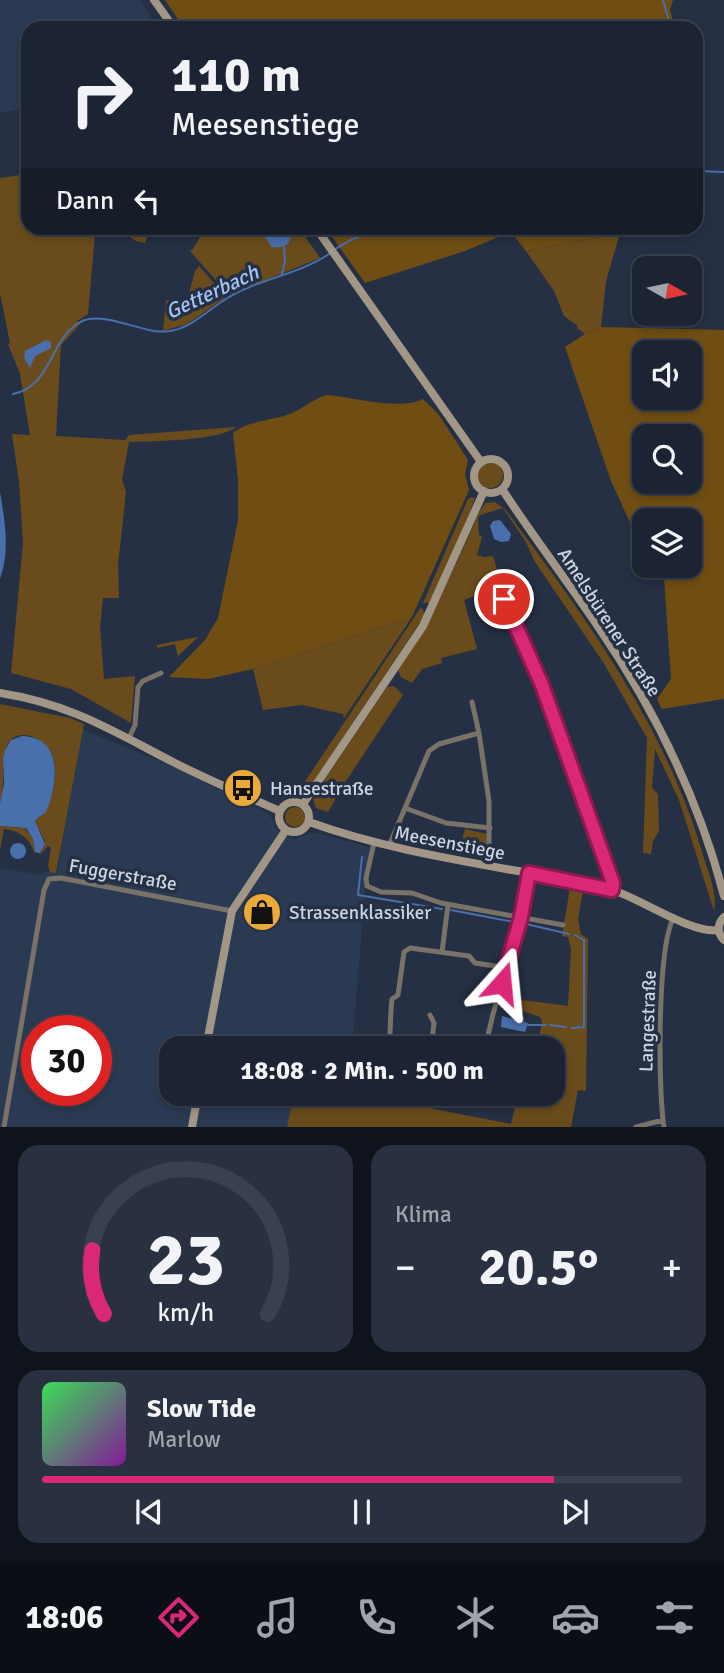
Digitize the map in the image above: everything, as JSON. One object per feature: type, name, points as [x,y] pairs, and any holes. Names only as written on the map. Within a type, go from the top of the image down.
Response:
[{"type":"street","points":[[154,0],[169,21]]},
{"type":"street","name":"Amelsbürener Straße","points":[[321,235],[481,462],[493,459],[504,466],[508,478],[502,489],[597,625],[649,709],[695,806],[724,896]]},
{"type":"street","points":[[481,462],[474,471],[478,488],[493,493],[502,489]]},
{"type":"street","points":[[303,804],[424,626],[484,491]]},
{"type":"street","points":[[504,599],[542,685],[607,863],[612,890]]},
{"type":"street","points":[[129,738],[135,725],[138,687],[143,681],[161,673]]},
{"type":"street","points":[[0,693],[36,699],[74,711],[175,763],[280,811]]},
{"type":"street","points":[[472,702],[480,733],[487,783],[489,850]]},
{"type":"street","points":[[389,846],[433,747],[480,733]]},
{"type":"street","points":[[292,802],[303,804],[309,811],[309,822],[299,832],[286,830],[279,820],[280,811],[284,805],[292,802]]},
{"type":"street","points":[[405,807],[446,823],[490,828]]},
{"type":"street","name":"Meesenstiege","points":[[309,822],[374,843],[612,890],[636,898],[705,930],[718,930]]},
{"type":"street","points":[[208,1036],[232,911],[286,830]]},
{"type":"street","name":"Meesenstiege","points":[[374,843],[366,878],[367,886],[373,891],[412,893],[447,905],[563,925]]},
{"type":"street","points":[[488,1036],[494,1005],[508,968],[521,917],[529,873]]},
{"type":"street","name":"Fuggerstraße","points":[[4,1127],[44,890],[49,879],[61,878],[232,911]]},
{"type":"street","points":[[442,953],[447,905]]},
{"type":"street","name":"Langestraße","points":[[664,1123],[660,1073],[661,1021],[667,932],[674,917]]},
{"type":"street","points":[[724,917],[718,930],[724,940]]},
{"type":"street","points":[[390,1036],[393,999],[398,995],[404,952],[410,948],[469,957],[475,963],[508,968]]},
{"type":"street","points":[[430,1015],[434,1023],[432,1036]]},
{"type":"street","points":[[192,1127],[196,1106]]},
{"type":"street","points":[[636,1127],[664,1123]]},
{"type":"shaded area","points":[[0,0],[140,0],[153,21],[21,21],[21,110],[0,113]]},
{"type":"shaded area","points":[[165,0],[673,0],[670,10],[673,21],[179,21]]},
{"type":"shaded area","points":[[21,175],[21,235],[95,235],[88,314],[77,321],[81,323],[61,345],[56,436],[125,440],[129,435],[236,427],[228,432],[201,438],[129,442],[122,479],[126,492],[118,565],[119,598],[103,598],[100,628],[104,679],[135,676],[131,723],[71,689],[11,673],[23,543],[19,482],[12,434],[30,435],[20,374],[8,344],[10,343],[0,293],[0,178]]},
{"type":"shaded area","points":[[127,235],[148,235],[145,243]]},
{"type":"shaded area","points":[[201,235],[304,235],[320,258],[229,295],[190,251]]},
{"type":"shaded area","points":[[331,235],[504,235],[465,251],[365,283]]},
{"type":"shaded area","points":[[513,235],[610,235],[526,251]]},
{"type":"shaded area","points":[[619,235],[606,281],[601,327],[585,334],[564,316],[554,291],[526,251]]},
{"type":"shaded area","points":[[199,266],[226,297],[187,324],[163,331],[166,300],[186,304],[195,271]]},
{"type":"shaded area","points":[[601,327],[724,330],[724,699],[662,709],[657,699],[671,679],[664,578],[702,578],[702,508],[632,508],[632,527],[611,481],[565,347]]},
{"type":"shaded area","points":[[327,395],[389,404],[423,399],[439,415],[468,460],[465,474],[469,490],[412,617],[253,669],[208,679],[169,677],[205,640],[218,618],[238,520],[238,480],[233,433],[246,426],[285,416]]},
{"type":"shaded area","points":[[490,462],[499,466],[503,475],[499,484],[490,488],[481,484],[477,475],[481,466]]},
{"type":"shaded area","points":[[475,498],[470,512],[431,603],[423,603],[468,499]]},
{"type":"shaded area","points":[[495,502],[506,510],[564,590],[645,717],[687,807],[712,883],[714,911],[679,800],[655,749],[652,788],[658,794],[659,831],[653,841],[651,854],[643,853],[647,738],[603,662],[535,562],[526,542],[503,508],[480,515],[478,519],[479,535],[482,537],[477,555],[493,556],[502,586],[464,600],[477,649],[441,658],[442,663],[422,669],[412,683],[401,677],[398,670],[432,612],[480,511],[485,503]]},
{"type":"shaded area","points":[[421,607],[425,614],[423,618],[304,794],[301,792],[302,786]]},
{"type":"shaded area","points":[[412,617],[344,718],[343,714],[302,705],[263,710],[253,669]]},
{"type":"shaded area","points":[[198,637],[178,656],[175,644],[157,648],[157,645]]},
{"type":"shaded area","points":[[394,686],[403,695],[328,812],[316,808],[313,799],[321,785],[387,687]]},
{"type":"shaded area","points":[[0,704],[70,718],[84,724],[56,873],[50,872],[48,866],[51,848],[48,846],[41,854],[34,852],[26,839],[14,831],[4,829],[0,850],[0,826],[23,826],[33,839],[35,852],[41,853],[45,842],[35,821],[46,810],[55,773],[54,761],[47,746],[33,737],[17,736],[11,740],[4,754],[0,803]]},
{"type":"shaded area","points":[[82,729],[173,767],[269,814],[278,831],[286,837],[295,839],[316,833],[373,848],[366,878],[353,1036],[159,1036],[159,1106],[291,1106],[287,1127],[0,1127],[0,868],[42,875],[43,871],[57,873]]},
{"type":"shaded area","points":[[295,807],[302,810],[305,817],[302,824],[295,827],[288,824],[285,817],[288,810]]},
{"type":"shaded area","points":[[465,829],[487,834],[487,856],[459,851]]},
{"type":"shaded area","points":[[570,888],[583,891],[578,919],[581,934],[588,939],[586,1091],[578,1090],[571,1127],[287,1127],[291,1106],[419,1106],[511,1124],[515,1106],[565,1106],[565,1036],[539,1036],[542,1023],[540,1017],[511,1007],[515,999],[568,1006],[571,949],[568,937],[562,936]]},
{"type":"water","points":[[263,235],[290,235],[290,241],[285,246],[272,247]]},
{"type":"water","points":[[46,340],[51,342],[51,348],[35,356],[30,368],[24,358],[25,351]]},
{"type":"water","points":[[0,492],[6,546],[0,579]]},
{"type":"water","points":[[500,520],[511,534],[509,541],[494,539],[490,526],[493,521]]},
{"type":"water","points":[[22,736],[35,738],[45,744],[54,762],[51,799],[46,812],[35,821],[45,844],[40,853],[35,852],[33,839],[26,828],[0,826],[0,803],[4,784],[3,758],[11,740]]},
{"type":"water","points":[[15,843],[21,843],[26,851],[24,857],[15,859],[10,854],[10,848]]},
{"type":"water","points":[[502,1016],[528,1023],[525,1032],[501,1027]]},
{"type":"waterway","points":[[663,0],[669,21]]},
{"type":"waterway","name":"Getterbach","points":[[703,171],[724,172]]},
{"type":"waterway","name":"Getterbach","points":[[334,250],[364,235]]},
{"type":"waterway","points":[[282,274],[284,247]]},
{"type":"waterway","name":"Getterbach","points":[[13,394],[36,382],[62,340],[80,322],[101,319],[160,332],[178,329],[238,292],[304,267],[329,254]]},
{"type":"waterway","points":[[362,857],[358,895],[442,909]]},
{"type":"waterway","points":[[451,910],[514,922]]},
{"type":"waterway","points":[[526,924],[569,934]]},
{"type":"waterway","points":[[572,1028],[584,1027],[584,940],[575,935]]},
{"type":"waterway","points":[[528,1025],[546,1025]]},
{"type":"waterway","points":[[550,1025],[566,1027]]},
{"type":"place","name":"Hansestraße","points":[[243,788]]},
{"type":"place","name":"Strassenklassiker","points":[[262,912]]},
{"type":"route","points":[[502,983],[515,943],[529,873],[612,890],[613,883],[542,685],[504,599]]}]
